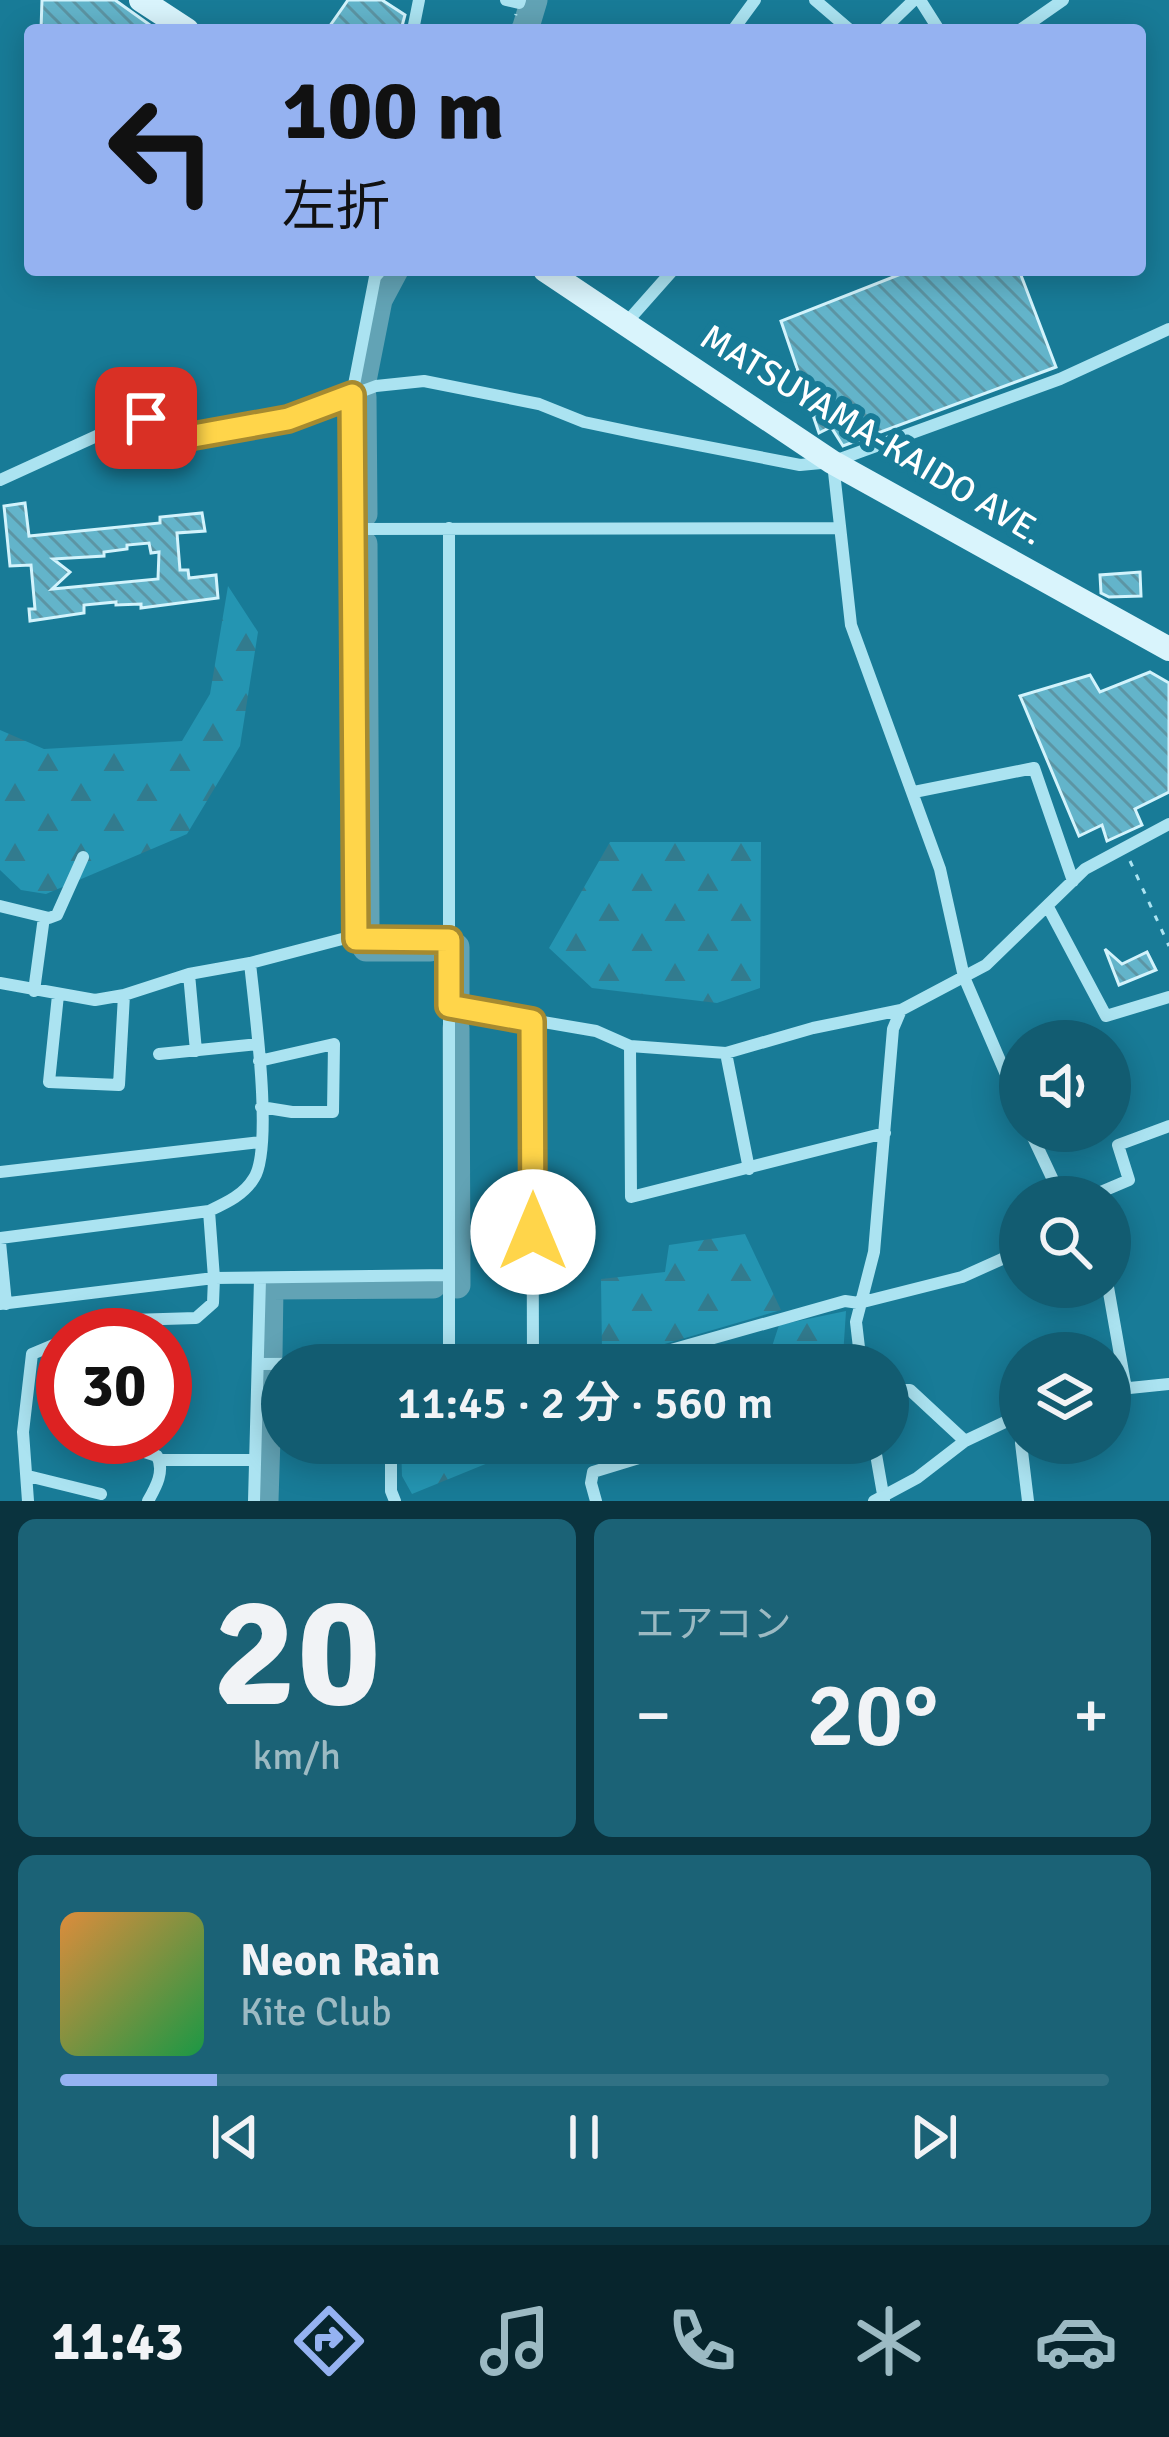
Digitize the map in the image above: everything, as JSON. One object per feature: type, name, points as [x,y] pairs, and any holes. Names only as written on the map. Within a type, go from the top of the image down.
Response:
[{"type":"main road","points":[[141,0],[178,24]]},
{"type":"main road","name":"MATSUYAMA-KAIDO AVE.","points":[[554,276],[832,462],[1169,650]]},
{"type":"street","points":[[506,0],[520,0]]},
{"type":"street","points":[[815,0],[843,24]]},
{"type":"street","points":[[890,24],[917,0]]},
{"type":"street","points":[[1028,24],[1064,0]]},
{"type":"street","points":[[356,939],[352,395],[376,276]]},
{"type":"street","points":[[624,325],[668,276]]},
{"type":"street","points":[[0,480],[136,418],[188,437],[288,419],[376,386],[424,380],[539,404],[584,422],[641,434],[800,464],[832,462],[1060,379],[1169,329]]},
{"type":"street","points":[[832,462],[850,625],[940,869],[964,977],[999,1058]]},
{"type":"street","points":[[449,528],[449,1344]]},
{"type":"street","points":[[354,530],[839,528]]},
{"type":"street","points":[[914,792],[1034,768],[1073,881]]},
{"type":"street","points":[[449,1006],[596,1031],[629,1046],[726,1053],[901,1010],[986,965],[1085,869],[1169,824]]},
{"type":"street","points":[[0,906],[44,917],[57,915],[83,857]]},
{"type":"street","points":[[1048,907],[1106,1016],[1169,997]]},
{"type":"street","points":[[34,991],[44,917]]},
{"type":"street","points":[[0,983],[95,1000],[189,974],[356,939],[449,940]]},
{"type":"street","points":[[250,963],[261,1107],[255,1178],[238,1197],[209,1211],[0,1240],[3,1304],[214,1278],[449,1275]]},
{"type":"street","points":[[189,974],[196,1051]]},
{"type":"street","points":[[58,995],[49,1082],[119,1085],[124,995]]},
{"type":"street","points":[[859,1344],[856,1322],[874,1252],[893,1029],[901,1010]]},
{"type":"street","points":[[532,1021],[533,1344]]},
{"type":"street","points":[[159,1054],[258,1044]]},
{"type":"street","points":[[259,1060],[334,1044],[333,1112],[261,1107]]},
{"type":"street","points":[[629,1046],[631,1197],[885,1133]]},
{"type":"street","points":[[726,1053],[749,1168]]},
{"type":"street","points":[[1128,1176],[1118,1145],[1169,1126]]},
{"type":"street","points":[[0,1172],[260,1142]]},
{"type":"street","points":[[192,1319],[212,1303],[209,1211]]},
{"type":"street","points":[[692,1344],[845,1301],[859,1303],[962,1276],[999,1260]]},
{"type":"street","points":[[254,1501],[260,1279]]},
{"type":"street","points":[[28,1501],[23,1432],[32,1354],[36,1352]]},
{"type":"street","points":[[1131,1388],[1169,1384]]},
{"type":"street","points":[[909,1390],[965,1441]]},
{"type":"street","points":[[877,1464],[881,1499],[965,1441],[999,1425]]},
{"type":"street","points":[[192,1460],[255,1460]]},
{"type":"street","points":[[148,1501],[157,1486],[160,1464]]},
{"type":"street","points":[[391,1464],[395,1501]]},
{"type":"street","points":[[596,1501],[590,1483],[593,1472],[619,1464]]},
{"type":"street","points":[[1024,1464],[1028,1501]]},
{"type":"street","points":[[28,1476],[101,1494]]},
{"type":"path","points":[[1124,848],[1169,946]]},
{"type":"green space","points":[[228,586],[258,632],[240,746],[187,834],[46,894],[21,890],[0,870],[0,730],[44,749],[182,741],[210,694]]},
{"type":"green space","points":[[610,842],[761,842],[760,988],[717,1003],[592,988],[549,948]]},
{"type":"green space","points":[[745,1234],[781,1310],[665,1344],[602,1344],[601,1279],[665,1272],[669,1245]]},
{"type":"green space","points":[[846,1311],[844,1344],[773,1344],[779,1325]]},
{"type":"green space","points":[[402,1464],[486,1464],[412,1494]]},
{"type":"building","points":[[42,0],[115,0],[149,24],[41,24]]},
{"type":"building","points":[[348,0],[382,0],[405,15],[403,24],[331,24]]},
{"type":"building","points":[[896,276],[1021,276],[1056,367],[843,446],[831,427],[819,433],[781,321]]},
{"type":"building","points":[[25,503],[29,536],[160,523],[160,517],[202,513],[205,531],[177,533],[180,570],[188,570],[189,578],[216,575],[218,598],[141,608],[141,604],[116,602],[84,605],[84,613],[30,621],[29,609],[35,609],[31,565],[10,566],[4,506]],"holes":[[[149,543],[151,553],[159,552],[158,579],[52,589],[70,572],[53,559],[104,556],[104,552],[127,549],[127,545]]]},
{"type":"building","points":[[1140,572],[1141,596],[1101,593],[1100,575]]},
{"type":"building","points":[[1150,672],[1169,683],[1169,792],[1135,809],[1142,825],[1107,841],[1102,825],[1079,836],[1020,696],[1090,675],[1100,692]]},
{"type":"building","points":[[1105,949],[1122,964],[1147,952],[1156,970],[1119,985]]},
{"type":"waterway","points":[[527,24],[534,0]]},
{"type":"waterway","points":[[363,381],[379,300],[392,276]]},
{"type":"waterway","points":[[363,397],[364,514]]},
{"type":"waterway","points":[[364,544],[366,924]]},
{"type":"waterway","points":[[456,947],[456,994]]},
{"type":"waterway","points":[[366,948],[430,948]]},
{"type":"waterway","points":[[456,1028],[457,1285]]},
{"type":"waterway","points":[[269,1344],[270,1286],[433,1285]]},
{"type":"waterway","points":[[265,1501],[266,1464]]},
{"type":"route","points":[[146,418],[188,437],[288,419],[352,395],[356,939],[449,940],[449,1006],[532,1021],[533,1232]]}]
